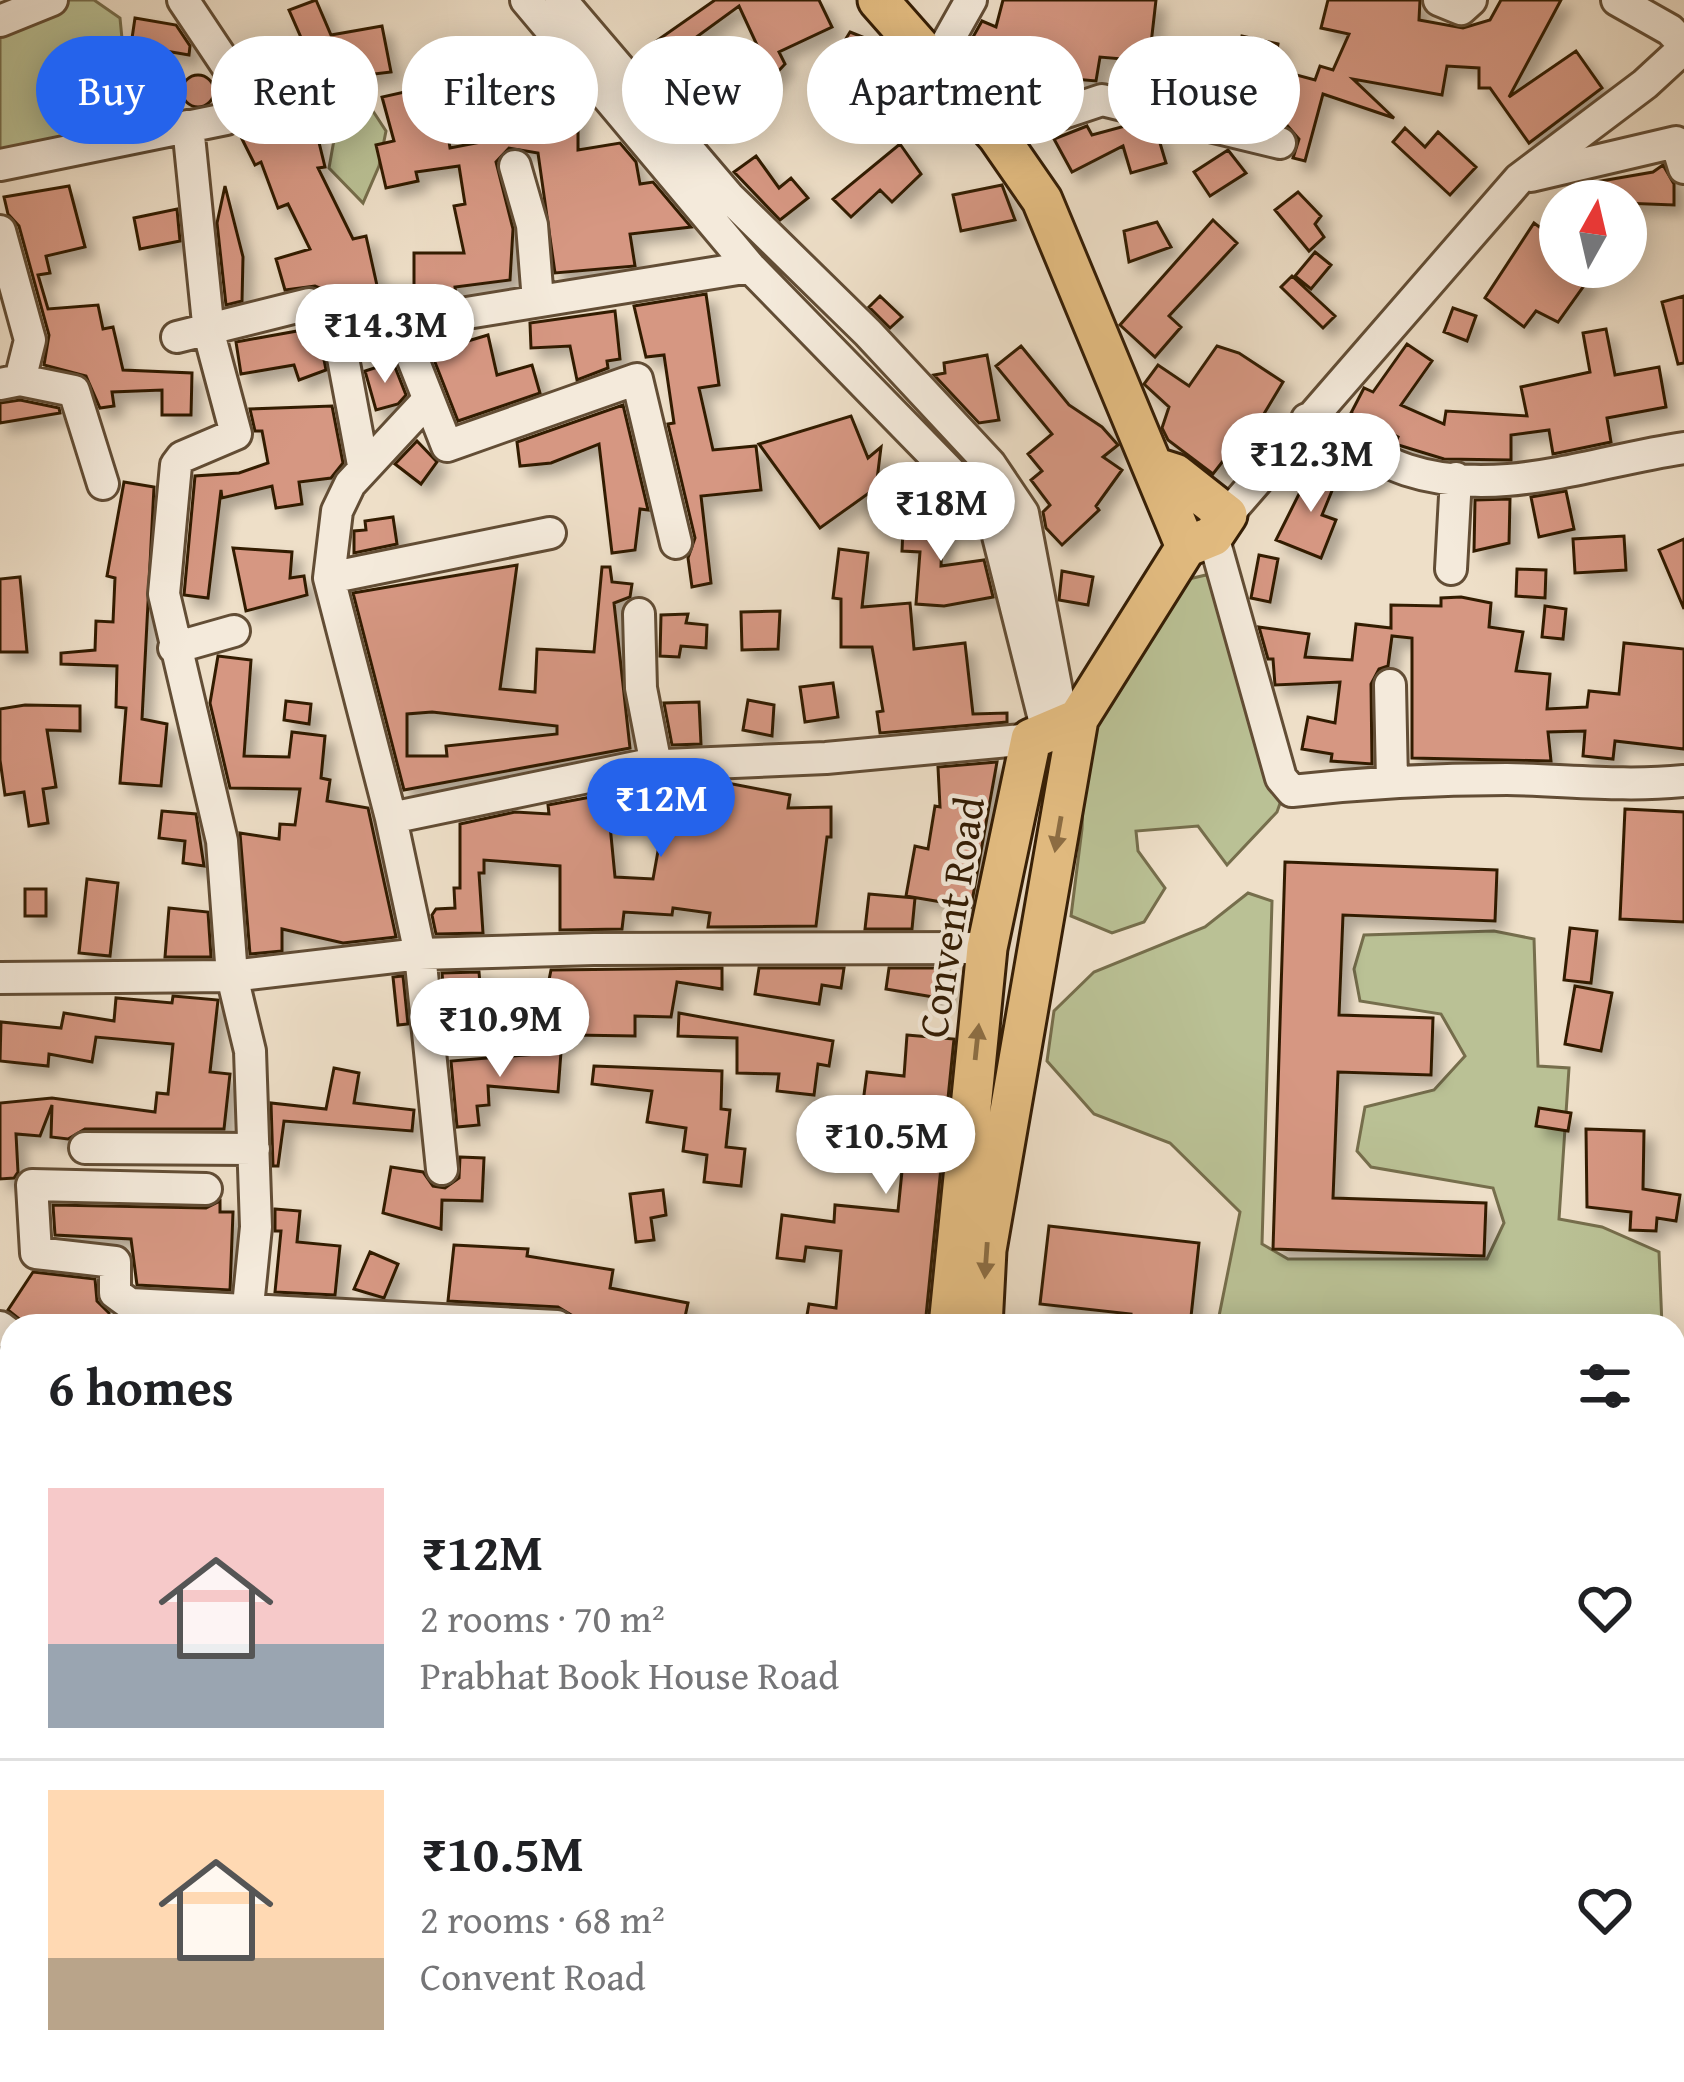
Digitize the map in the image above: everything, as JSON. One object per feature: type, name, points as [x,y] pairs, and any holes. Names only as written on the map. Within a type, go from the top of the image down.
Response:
[{"type":"main road","points":[[878,0],[910,36]]},
{"type":"main road","points":[[1003,144],[1042,200],[1153,467],[1208,533]]},
{"type":"main road","name":"Convent Road","points":[[950,1314],[987,948],[1055,728],[1208,533]]},
{"type":"main road","points":[[983,1314],[986,1250],[1055,728]]},
{"type":"street","points":[[0,21],[52,0]]},
{"type":"street","points":[[0,165],[226,119],[237,106],[230,69],[183,0]]},
{"type":"street","points":[[526,0],[750,266],[993,515],[1055,728]]},
{"type":"street","points":[[561,0],[729,197],[868,333],[990,464],[1023,513],[1055,728]]},
{"type":"street","points":[[950,36],[970,0]]},
{"type":"street","points":[[1439,0],[1461,9],[1471,0]]},
{"type":"street","points":[[1617,0],[1670,30],[1684,47]]},
{"type":"street","name":"Convent Road","points":[[1208,533],[1519,178],[1645,84],[1684,47]]},
{"type":"street","points":[[188,126],[209,333],[236,434],[182,457],[176,465],[164,594],[222,841],[232,976],[250,1051],[256,1227],[247,1314]]},
{"type":"street","points":[[1519,178],[1676,142],[1684,168]]},
{"type":"street","points":[[515,166],[532,226],[538,301]]},
{"type":"street","points":[[0,231],[30,340],[10,382],[74,391],[103,484]]},
{"type":"street","points":[[676,543],[637,379],[447,446],[399,324],[750,266]]},
{"type":"street","points":[[177,338],[309,304],[335,315],[363,465]]},
{"type":"street","points":[[427,401],[363,465],[337,511],[329,578],[358,682],[365,733],[391,818],[420,954],[442,1169]]},
{"type":"street","points":[[1306,418],[1403,469],[1456,478],[1574,472],[1684,448]]},
{"type":"street","points":[[1451,568],[1456,478]]},
{"type":"street","points":[[329,578],[550,533]]},
{"type":"street","points":[[1208,533],[1280,778],[1292,790],[1392,781],[1512,779],[1606,787],[1684,781]]},
{"type":"street","points":[[639,614],[641,688],[656,765]]},
{"type":"street","points":[[174,648],[234,631]]},
{"type":"street","points":[[1390,686],[1392,781]]},
{"type":"street","points":[[391,818],[656,765],[988,746],[1055,728]]},
{"type":"street","points":[[0,978],[232,976],[420,954],[987,948]]},
{"type":"street","points":[[85,1148],[254,1149]]},
{"type":"street","points":[[206,1190],[17,1185],[36,1253],[115,1262],[115,1293],[130,1304],[207,1314]]},
{"type":"green space","points":[[67,0],[94,0],[120,18],[122,36],[36,36],[39,144],[0,155],[0,28]]},
{"type":"green space","points":[[378,119],[386,131],[379,166],[363,203],[329,168],[333,144],[378,144]]},
{"type":"green space","points":[[1206,575],[1218,585],[1289,778],[1277,812],[1227,865],[1198,826],[1136,831],[1138,851],[1165,888],[1144,922],[1112,933],[1071,916],[1082,829],[1086,728],[1176,582]]},
{"type":"green space","points":[[1248,893],[1272,901],[1262,1244],[1288,1259],[1487,1259],[1504,1223],[1493,1188],[1371,1167],[1357,1151],[1365,1107],[1434,1090],[1465,1056],[1441,1014],[1360,1001],[1354,969],[1364,935],[1494,931],[1534,939],[1538,1066],[1569,1068],[1559,1219],[1602,1227],[1659,1252],[1662,1314],[1219,1314],[1240,1212],[1170,1143],[1094,1114],[1047,1061],[1054,1011],[1094,972],[1205,927]]},
{"type":"building","points":[[316,0],[331,35],[382,26],[391,72],[378,74],[378,36],[300,36],[289,10]]},
{"type":"building","points":[[715,0],[819,0],[832,27],[783,50],[783,36],[753,36],[739,6],[698,36],[663,36]]},
{"type":"building","points":[[1003,0],[1156,0],[1152,36],[1108,36],[1108,58],[1100,57],[1096,81],[1084,80],[1084,36],[974,36],[982,21],[996,27]]},
{"type":"building","points":[[1328,0],[1420,0],[1419,20],[1463,28],[1490,20],[1501,0],[1561,0],[1509,97],[1576,51],[1602,88],[1529,143],[1490,88],[1479,88],[1479,68],[1447,66],[1442,95],[1353,79],[1394,118],[1323,94],[1305,161],[1293,158],[1300,144],[1300,76],[1315,80],[1320,66],[1333,70],[1349,34],[1321,28]]},
{"type":"building","points":[[135,18],[176,25],[183,36],[132,36]]},
{"type":"building","points":[[198,75],[210,79],[210,103],[198,107],[187,104],[187,78]]},
{"type":"building","points":[[402,93],[402,144],[449,144],[450,148],[578,144],[578,150],[620,143],[636,162],[640,184],[653,182],[691,227],[630,234],[635,266],[555,273],[538,153],[509,148],[496,162],[513,229],[510,280],[455,287],[456,295],[395,305],[380,319],[383,337],[359,339],[354,310],[344,298],[315,286],[285,290],[276,259],[310,249],[288,204],[278,208],[261,162],[255,165],[244,144],[319,144],[325,167],[318,168],[353,239],[366,236],[380,299],[414,296],[414,253],[464,253],[454,206],[465,204],[459,166],[416,172],[418,181],[386,188],[376,145],[394,141],[382,97]]},
{"type":"building","points":[[1084,127],[1092,135],[1108,131],[1108,144],[1160,144],[1166,163],[1131,173],[1123,146],[1072,172],[1057,144],[1084,144]]},
{"type":"building","points":[[1405,128],[1425,147],[1438,132],[1476,167],[1450,195],[1393,142]]},
{"type":"building","points":[[900,144],[921,174],[892,202],[880,190],[851,217],[833,199]]},
{"type":"building","points":[[1228,150],[1246,173],[1210,196],[1194,172]]},
{"type":"building","points":[[756,156],[779,188],[791,178],[808,198],[780,220],[734,172]]},
{"type":"building","points":[[1663,165],[1674,184],[1674,205],[1647,204],[1647,180],[1607,180],[1653,172]]},
{"type":"building","points":[[1002,185],[1015,220],[961,231],[953,195]]},
{"type":"building","points":[[69,186],[85,247],[46,256],[50,273],[38,275],[48,309],[98,305],[103,329],[113,327],[123,370],[192,373],[191,415],[162,415],[162,390],[112,392],[114,406],[100,408],[86,376],[44,365],[49,335],[19,226],[8,214],[4,197]]},
{"type":"building","points":[[225,186],[243,257],[242,301],[226,305],[217,223]]},
{"type":"building","points":[[1298,192],[1321,216],[1315,224],[1324,237],[1309,251],[1275,210]]},
{"type":"building","points":[[177,209],[180,241],[140,249],[134,218]]},
{"type":"building","points":[[1213,220],[1237,243],[1169,316],[1181,327],[1155,357],[1120,325]]},
{"type":"building","points":[[1157,222],[1171,247],[1129,262],[1124,231]]},
{"type":"building","points":[[1534,223],[1539,227],[1539,288],[1582,288],[1558,322],[1536,311],[1524,327],[1485,298]]},
{"type":"building","points":[[1315,252],[1331,265],[1311,289],[1295,276]]},
{"type":"building","points":[[1292,276],[1335,316],[1323,328],[1281,287]]},
{"type":"building","points":[[706,294],[719,385],[699,388],[713,450],[756,446],[761,490],[701,496],[711,583],[692,587],[688,558],[695,538],[668,424],[674,423],[664,355],[646,357],[634,306]]},
{"type":"building","points":[[880,296],[902,317],[890,328],[869,307]]},
{"type":"building","points":[[1684,296],[1684,363],[1678,364],[1662,302]]},
{"type":"building","points":[[1453,308],[1476,316],[1467,341],[1444,332]]},
{"type":"building","points":[[615,311],[620,359],[607,361],[608,368],[577,380],[570,346],[531,348],[530,323]]},
{"type":"building","points":[[307,325],[318,329],[326,370],[299,380],[294,365],[241,374],[236,342]]},
{"type":"building","points":[[1606,329],[1615,375],[1659,367],[1666,407],[1607,418],[1611,442],[1553,454],[1549,430],[1511,435],[1511,460],[1444,459],[1395,444],[1398,437],[1351,413],[1364,388],[1373,392],[1407,344],[1432,361],[1401,405],[1444,424],[1446,411],[1527,416],[1521,387],[1590,372],[1583,333]]},
{"type":"building","points":[[488,335],[497,375],[532,365],[540,393],[458,421],[431,352]]},
{"type":"building","points":[[1021,346],[1069,405],[1102,427],[1118,445],[1103,457],[1122,470],[1096,506],[1099,510],[1062,545],[1046,528],[1043,512],[1050,505],[1031,480],[1042,471],[1028,454],[1052,434],[996,366]]},
{"type":"building","points":[[1217,346],[1239,353],[1283,382],[1234,464],[1223,461],[1213,474],[1168,440],[1162,428],[1169,407],[1144,384],[1158,365],[1189,386]]},
{"type":"building","points":[[987,355],[999,420],[979,423],[934,375],[945,373],[944,363]]},
{"type":"building","points":[[393,362],[406,395],[398,404],[376,410],[365,371]]},
{"type":"building","points":[[20,400],[59,408],[60,413],[0,423],[0,403]]},
{"type":"building","points":[[623,405],[648,510],[640,509],[635,550],[612,553],[599,444],[551,463],[520,466],[517,442]]},
{"type":"building","points":[[332,406],[343,463],[331,478],[299,482],[302,504],[276,508],[272,486],[222,498],[221,490],[208,598],[184,595],[195,476],[239,473],[268,463],[262,431],[255,431],[250,409]]},
{"type":"building","points":[[851,416],[868,458],[881,447],[876,488],[820,528],[759,444]]},
{"type":"building","points":[[417,441],[437,462],[421,484],[395,464]]},
{"type":"building","points":[[1313,466],[1338,476],[1322,515],[1336,520],[1321,558],[1276,540]]},
{"type":"building","points":[[124,482],[154,487],[142,719],[167,724],[161,786],[120,783],[126,708],[116,707],[117,666],[61,664],[61,653],[95,650],[96,621],[113,622],[115,578],[107,576]]},
{"type":"building","points":[[1566,491],[1574,529],[1539,537],[1531,497]]},
{"type":"building","points":[[1510,499],[1509,543],[1474,551],[1475,500]]},
{"type":"building","points":[[904,510],[943,512],[941,566],[984,560],[993,597],[944,606],[916,604],[920,552],[902,551]]},
{"type":"building","points":[[393,517],[397,544],[354,553],[354,531],[366,530],[365,521]]},
{"type":"building","points":[[1624,536],[1626,570],[1575,573],[1573,539]]},
{"type":"building","points":[[1684,539],[1684,609],[1659,550]]},
{"type":"building","points":[[233,548],[292,552],[290,578],[304,576],[307,595],[246,611]]},
{"type":"building","points":[[839,549],[868,553],[862,607],[910,603],[914,649],[965,643],[973,714],[1007,713],[1007,722],[880,733],[877,712],[883,711],[872,647],[841,647],[841,599],[833,598]]},
{"type":"building","points":[[1259,555],[1278,559],[1270,602],[1251,598]]},
{"type":"building","points":[[517,565],[500,689],[535,692],[537,649],[594,652],[602,567],[610,567],[612,582],[632,584],[630,597],[614,603],[630,748],[404,790],[353,593]],"holes":[[[432,712],[557,726],[557,734],[446,746],[447,756],[407,756],[407,714]]]},
{"type":"building","points":[[1517,569],[1546,570],[1545,598],[1516,596]]},
{"type":"building","points":[[1062,571],[1093,577],[1088,605],[1059,600]]},
{"type":"building","points":[[20,577],[27,652],[0,652],[0,579]]},
{"type":"building","points":[[1441,598],[1491,603],[1489,627],[1523,632],[1516,671],[1550,674],[1547,709],[1587,707],[1589,691],[1619,694],[1624,643],[1684,649],[1684,749],[1615,741],[1613,759],[1583,756],[1585,731],[1548,732],[1551,761],[1412,758],[1412,638],[1392,636],[1388,666],[1379,669],[1371,684],[1372,764],[1331,761],[1332,754],[1302,749],[1308,717],[1335,723],[1340,682],[1275,685],[1273,659],[1268,659],[1259,627],[1309,634],[1305,657],[1352,660],[1356,624],[1391,628],[1391,605],[1441,606]]},
{"type":"building","points":[[1545,606],[1566,609],[1563,639],[1542,637]]},
{"type":"building","points":[[780,611],[778,649],[742,650],[741,612]]},
{"type":"building","points":[[688,614],[686,623],[707,625],[706,648],[681,646],[679,657],[660,656],[661,615]]},
{"type":"building","points":[[218,656],[251,660],[244,756],[289,757],[292,732],[325,736],[321,778],[330,780],[327,801],[368,808],[396,937],[343,943],[282,929],[282,951],[250,954],[240,833],[279,839],[280,824],[295,825],[300,789],[230,788],[210,703]]},
{"type":"building","points":[[833,683],[838,717],[805,722],[800,687]]},
{"type":"building","points":[[748,700],[774,705],[772,736],[743,730]]},
{"type":"building","points":[[286,701],[311,704],[309,724],[284,720]]},
{"type":"building","points":[[699,702],[701,744],[672,745],[664,703]]},
{"type":"building","points":[[80,706],[80,731],[47,730],[56,787],[43,789],[48,823],[29,826],[24,792],[5,795],[0,760],[0,709]]},
{"type":"building","points":[[997,762],[971,907],[906,896],[915,846],[928,849],[935,806],[940,807],[938,767]]},
{"type":"building","points":[[722,782],[790,795],[788,808],[831,807],[831,837],[827,837],[816,926],[708,927],[710,913],[673,908],[672,915],[624,912],[622,929],[560,930],[560,866],[484,860],[484,873],[479,873],[483,933],[436,934],[432,915],[436,909],[455,908],[454,888],[460,888],[460,824],[515,812],[549,814],[548,805],[607,794],[615,877],[653,879],[670,784]]},
{"type":"building","points":[[1625,809],[1684,812],[1684,922],[1620,919]]},
{"type":"building","points":[[162,811],[196,814],[204,866],[183,863],[185,841],[159,838]]},
{"type":"building","points":[[1285,862],[1497,870],[1495,921],[1343,915],[1339,1015],[1433,1018],[1431,1075],[1338,1072],[1333,1198],[1486,1203],[1484,1256],[1273,1249]]},
{"type":"building","points":[[87,879],[118,883],[110,956],[79,953]]},
{"type":"building","points":[[25,889],[46,889],[46,916],[25,916]]},
{"type":"building","points":[[869,894],[915,898],[912,929],[865,929]]},
{"type":"building","points":[[169,908],[208,912],[211,957],[165,957]]},
{"type":"building","points":[[1570,928],[1597,931],[1591,983],[1564,980]]},
{"type":"building","points":[[722,968],[722,989],[677,982],[671,1017],[635,1016],[635,1036],[574,1035],[573,1020],[462,1022],[462,1027],[447,1028],[442,973],[479,972],[480,984],[547,990],[551,970]]},
{"type":"building","points":[[759,968],[844,968],[841,988],[822,985],[819,1004],[755,994]]},
{"type":"building","points":[[889,968],[950,968],[945,999],[886,989]]},
{"type":"building","points":[[403,976],[408,1024],[398,1025],[393,977]]},
{"type":"building","points":[[1575,986],[1612,993],[1601,1051],[1565,1044]]},
{"type":"building","points":[[173,996],[218,1000],[210,1072],[230,1074],[224,1129],[85,1129],[68,1139],[51,1137],[52,1105],[40,1136],[16,1134],[18,1172],[14,1178],[0,1179],[0,1103],[52,1098],[155,1112],[157,1093],[168,1094],[173,1044],[96,1037],[92,1062],[49,1054],[48,1066],[0,1061],[1,1022],[61,1028],[64,1013],[114,1021],[116,998],[172,1003]]},
{"type":"building","points":[[679,1013],[833,1041],[829,1066],[818,1064],[814,1095],[777,1091],[779,1074],[737,1073],[737,1038],[678,1036]]},
{"type":"building","points":[[907,1035],[954,1039],[926,1314],[807,1314],[809,1304],[836,1308],[841,1251],[806,1247],[804,1261],[777,1258],[782,1215],[834,1222],[835,1205],[898,1211],[903,1161],[852,1153],[853,1144],[824,1140],[827,1114],[847,1116],[849,1107],[862,1110],[867,1072],[904,1076]]},
{"type":"building","points":[[561,1052],[558,1092],[488,1086],[489,1105],[477,1106],[479,1125],[457,1127],[451,1061]]},
{"type":"building","points":[[594,1066],[722,1071],[721,1109],[730,1110],[726,1147],[745,1149],[741,1186],[704,1182],[707,1155],[683,1151],[686,1128],[647,1122],[652,1091],[592,1084]]},
{"type":"building","points":[[334,1068],[359,1073],[354,1103],[414,1110],[412,1131],[284,1121],[278,1166],[273,1166],[271,1103],[326,1109]]},
{"type":"building","points":[[1539,1108],[1571,1113],[1568,1131],[1536,1126]]},
{"type":"building","points":[[1586,1129],[1644,1131],[1643,1189],[1680,1195],[1676,1221],[1657,1218],[1656,1231],[1630,1230],[1631,1212],[1587,1207]]},
{"type":"building","points":[[460,1157],[484,1158],[482,1201],[442,1200],[441,1229],[383,1213],[391,1167],[423,1172],[433,1186],[445,1188],[459,1178]]},
{"type":"building","points":[[663,1190],[666,1215],[651,1218],[654,1240],[636,1242],[630,1194]]},
{"type":"building","points":[[220,1201],[220,1212],[233,1212],[230,1290],[137,1285],[131,1239],[55,1235],[53,1205],[206,1208]]},
{"type":"building","points":[[275,1209],[300,1211],[297,1242],[340,1246],[335,1295],[275,1292],[281,1231],[275,1231]]},
{"type":"building","points":[[1049,1226],[1199,1243],[1191,1314],[1131,1314],[1040,1304]]},
{"type":"building","points":[[454,1245],[528,1249],[527,1256],[613,1270],[610,1288],[688,1303],[686,1314],[570,1314],[558,1307],[448,1301]]},
{"type":"building","points":[[370,1252],[398,1264],[384,1298],[354,1289]]},
{"type":"building","points":[[33,1272],[95,1279],[97,1301],[109,1313],[13,1314],[8,1310]]},
{"type":"waterway","points":[[839,337],[988,492]]}]
